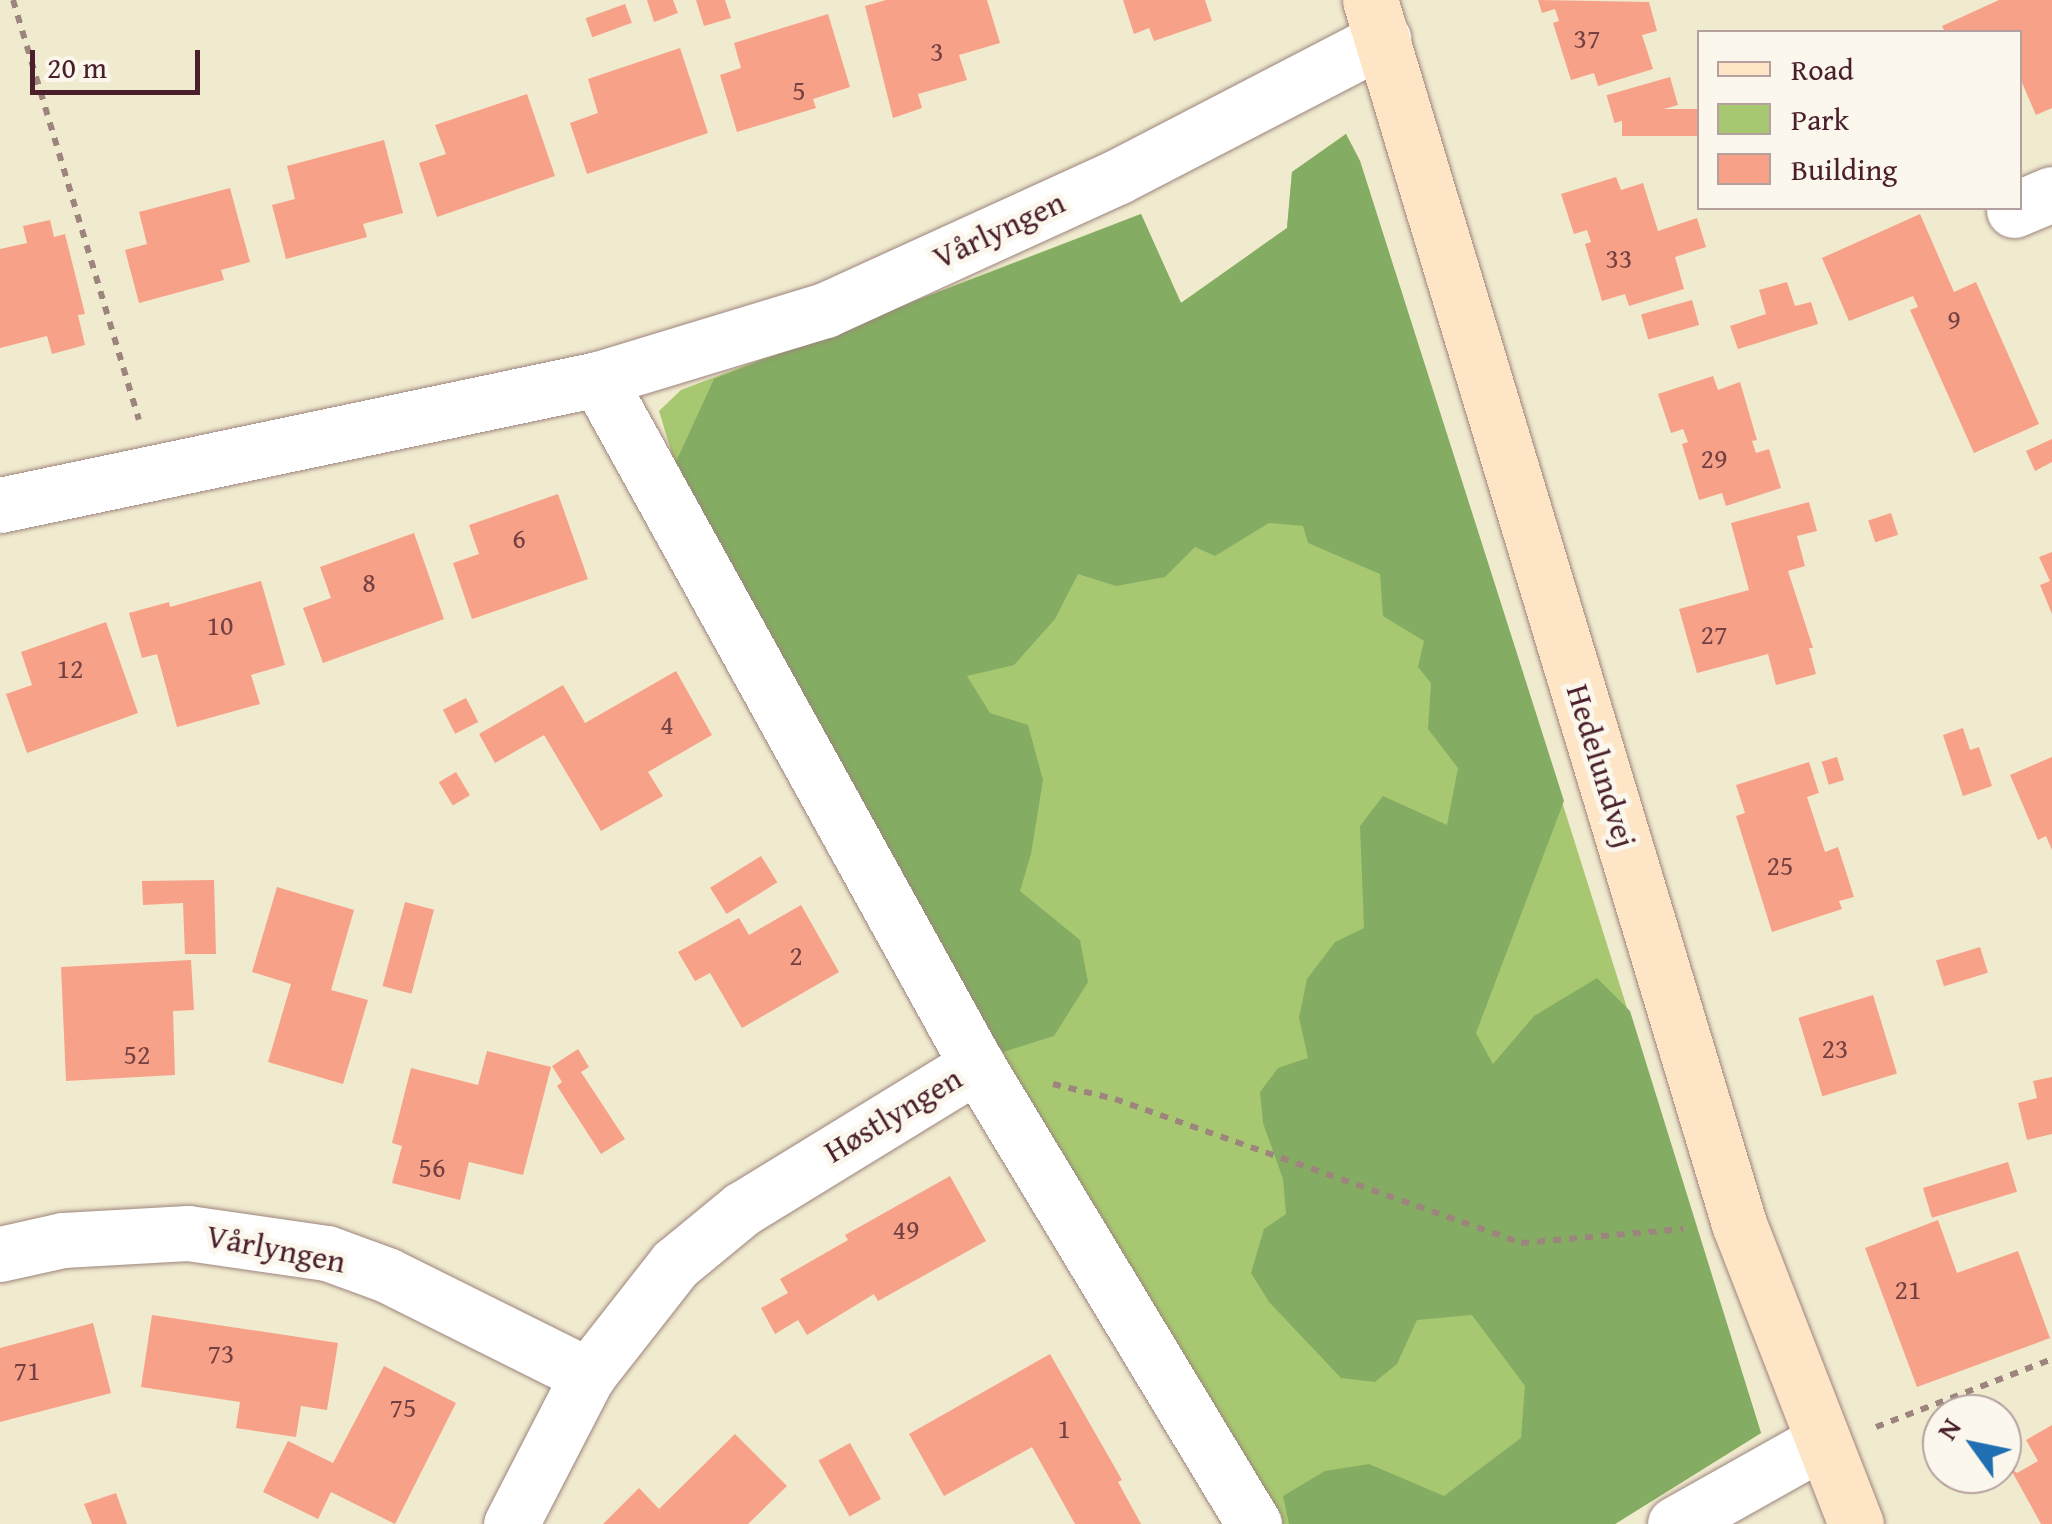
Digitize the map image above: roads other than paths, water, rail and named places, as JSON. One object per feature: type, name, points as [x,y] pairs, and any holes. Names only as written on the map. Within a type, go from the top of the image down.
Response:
[{"type":"street","name":"Vårlyngen","points":[[0,505],[598,379],[825,310],[1117,176],[1376,20]]},
{"type":"street","name":"Hedelundvej","points":[[1376,20],[1739,1224],[1856,1524]]},
{"type":"street","points":[[598,379],[977,1065]]},
{"type":"street","name":"Høstlyngen","points":[[511,1524],[588,1375],[675,1264],[742,1209],[977,1065],[1254,1524]]},
{"type":"street","name":"Vårlyngen","points":[[0,1254],[24,1245],[63,1240],[188,1233],[327,1253],[386,1275],[588,1375]]},
{"type":"street","points":[[1674,1524],[1821,1442]]}]
